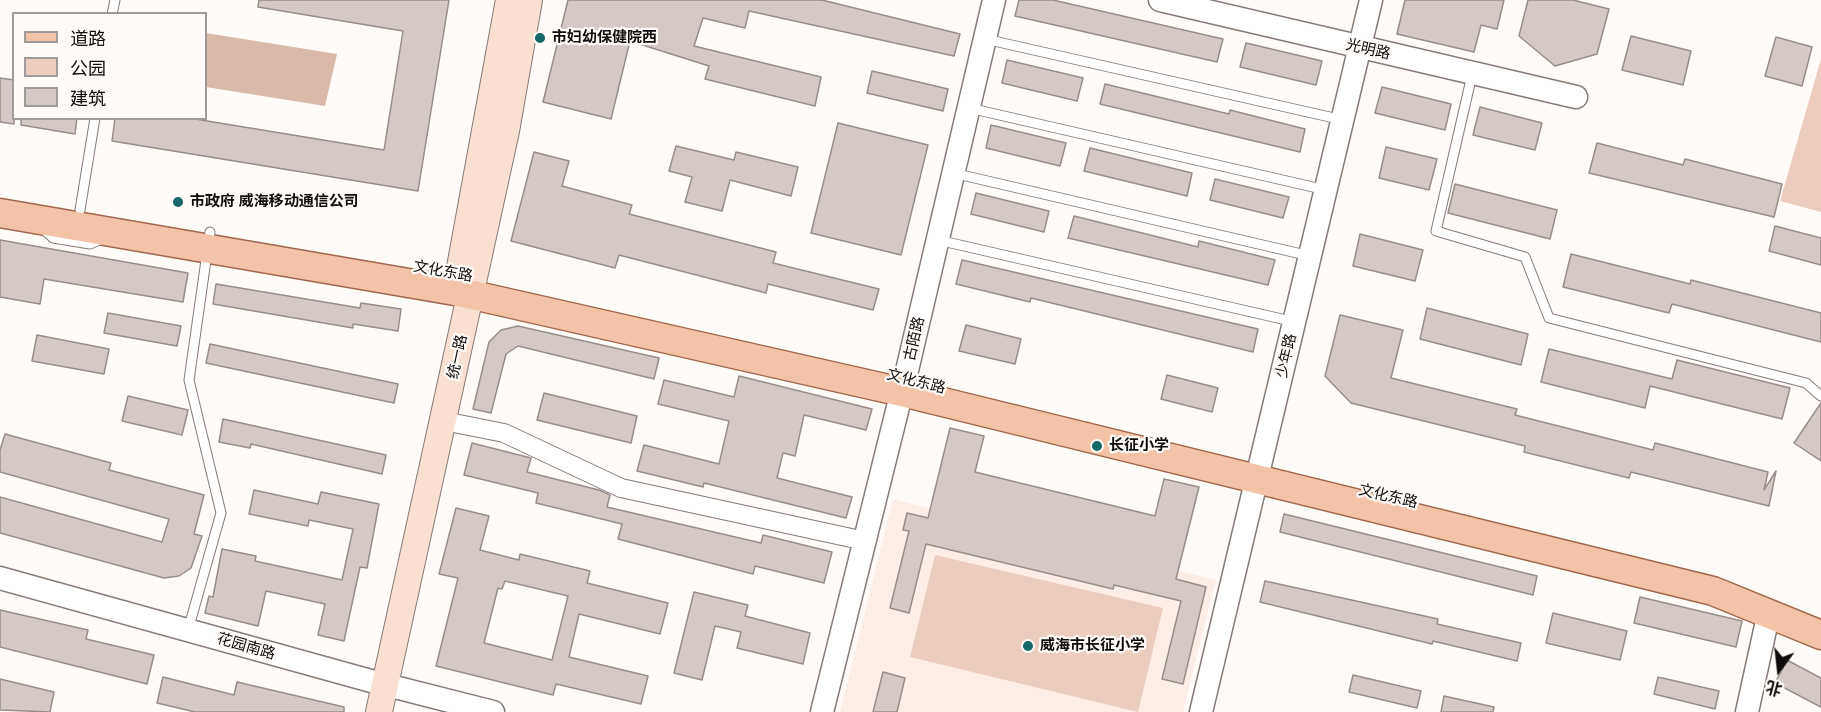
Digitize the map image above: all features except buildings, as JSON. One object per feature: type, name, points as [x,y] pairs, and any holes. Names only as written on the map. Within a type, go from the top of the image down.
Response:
[{"type":"main road","name":"统一路","points":[[365,712],[378,683],[444,421],[509,0]]},
{"type":"main road","name":"统一路","points":[[380,712],[378,683],[529,0]]},
{"type":"main road","name":"文化东路","points":[[13,209],[80,210],[209,240],[465,284],[904,386],[1258,473],[1716,576],[1821,614]]},
{"type":"main road","points":[[13,209],[121,228],[209,240]]},
{"type":"main road","points":[[1258,473],[1713,591],[1821,635]]},
{"type":"street","name":"古陌路","points":[[822,712],[904,386],[994,0]]},
{"type":"street","name":"光明路","points":[[1160,0],[1472,75],[1576,97]]},
{"type":"street","name":"少年路","points":[[1201,712],[1371,0]]},
{"type":"street","points":[[444,421],[504,433],[621,488],[865,541]]},
{"type":"street","name":"花园南路","points":[[0,578],[378,683],[493,712]]},
{"type":"street","points":[[1746,712],[1769,612]]},
{"type":"lane","points":[[985,39],[1342,120]]},
{"type":"lane","points":[[1472,75],[1436,231],[1525,257],[1549,318],[1806,383],[1821,396]]},
{"type":"lane","points":[[969,108],[1326,190]]},
{"type":"lane","points":[[80,210],[95,120]]},
{"type":"lane","points":[[953,172],[1310,256]]},
{"type":"lane","points":[[188,630],[221,513],[189,380],[209,240]]},
{"type":"lane","points":[[938,240],[1295,322]]},
{"type":"shaded area","points":[[207,33],[337,54],[325,106],[207,87]]},
{"type":"shaded area","name":"威海市长征小学","points":[[893,499],[1216,580],[1183,712],[840,712]]},
{"type":"green space","points":[[1821,59],[1821,212],[1780,201]]},
{"type":"green space","points":[[935,555],[1163,608],[1138,712],[910,657]]},
{"type":"place","name":"市妇幼保健院西","points":[[540,38]]},
{"type":"place","name":"市政府 威海移动通信公司","points":[[178,202]]},
{"type":"place","name":"长征小学","points":[[1097,446]]},
{"type":"place","name":"威海市长征小学","points":[[1028,646]]}]
